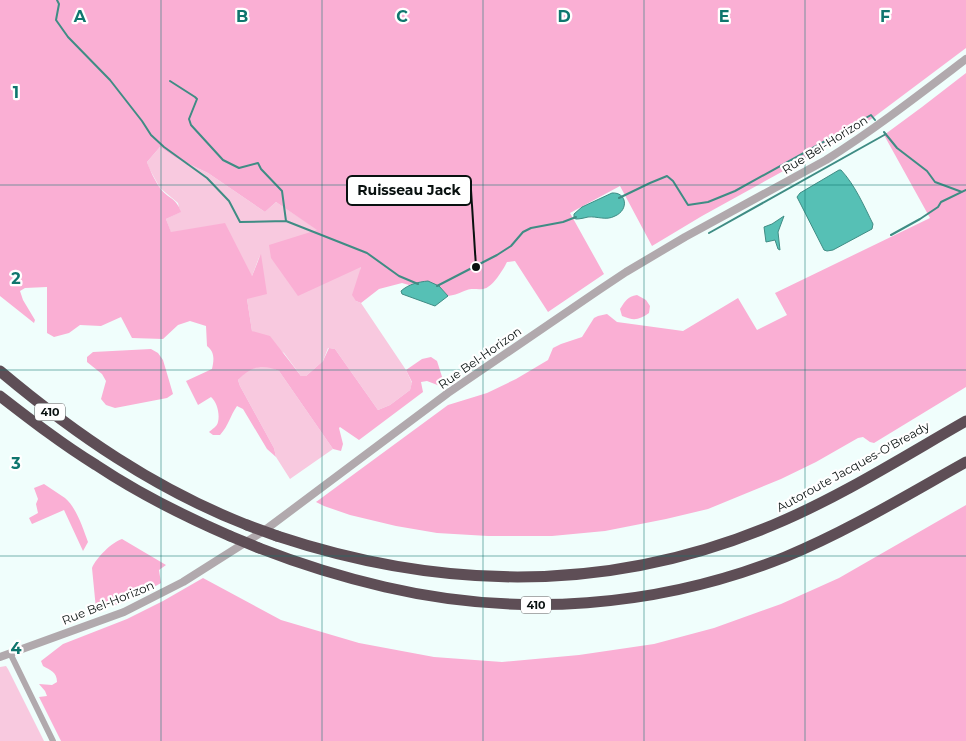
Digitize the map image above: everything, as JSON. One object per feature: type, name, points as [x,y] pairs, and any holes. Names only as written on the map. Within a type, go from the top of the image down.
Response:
[{"type":"highway","name":"Autoroute Jacques-O'Bready","points":[[0,371],[64,422],[124,463],[188,498],[248,524],[277,536],[358,559],[402,568],[489,577],[576,575],[620,569],[691,554],[727,543],[774,525],[838,494],[966,420]]},
{"type":"highway","name":"410","points":[[0,396],[54,437],[108,473],[167,507],[230,536],[303,564],[386,588],[486,603],[530,605],[617,600],[660,594],[746,572],[813,545],[849,527],[966,462]]},
{"type":"street","name":"Rue Bel-Horizon","points":[[0,657],[124,612],[183,582],[265,530],[448,393],[592,294],[685,237],[845,148],[882,123],[966,60]]},
{"type":"street","points":[[10,653],[53,741]]},
{"type":"shaded area","points":[[0,0],[966,0],[966,48],[845,137],[702,216],[652,246],[620,186],[570,213],[604,274],[548,312],[515,261],[507,262],[497,278],[486,288],[469,289],[451,296],[448,296],[439,286],[402,283],[379,289],[361,303],[356,301],[352,295],[361,267],[298,296],[271,258],[269,245],[317,230],[276,202],[265,212],[208,173],[176,158],[160,147],[147,162],[160,188],[177,203],[181,212],[166,219],[171,232],[225,223],[252,276],[261,254],[267,294],[247,299],[252,331],[270,336],[301,376],[306,376],[323,361],[329,348],[335,349],[378,410],[390,405],[410,390],[412,382],[406,370],[422,359],[431,357],[437,361],[444,383],[440,386],[427,381],[421,382],[423,392],[359,440],[340,427],[343,444],[341,451],[333,449],[279,371],[267,367],[252,369],[238,380],[274,448],[276,457],[267,449],[243,409],[237,406],[220,435],[213,435],[209,432],[216,427],[218,422],[219,415],[216,405],[211,397],[198,405],[186,381],[212,369],[213,356],[207,346],[206,326],[190,321],[178,325],[163,339],[132,338],[121,317],[101,326],[80,325],[69,333],[54,337],[47,333],[47,287],[25,288],[20,291],[35,320],[34,323],[0,296]]},
{"type":"shaded area","points":[[966,73],[966,387],[874,443],[863,437],[858,438],[781,479],[708,509],[605,531],[552,536],[488,536],[437,533],[350,515],[316,502],[448,405],[487,393],[548,360],[553,348],[582,337],[594,318],[598,316],[607,314],[617,322],[683,331],[738,298],[757,330],[787,315],[775,293],[930,218],[884,135]]},
{"type":"shaded area","points":[[160,147],[176,158],[208,173],[265,212],[276,202],[318,230],[361,266],[356,301],[361,303],[406,370],[412,383],[410,390],[390,405],[378,410],[335,349],[328,348],[323,361],[306,376],[301,376],[284,353],[252,331],[247,299],[260,255],[252,276],[171,233],[166,219],[180,212],[178,203],[160,188],[147,162]]},
{"type":"shaded area","points":[[637,295],[646,300],[650,306],[649,313],[636,319],[622,316],[620,309],[624,303],[629,298]]},
{"type":"shaded area","points":[[151,349],[158,353],[163,360],[173,394],[167,398],[115,408],[106,405],[101,399],[106,381],[102,374],[87,362],[87,357],[93,352]]},
{"type":"shaded area","points":[[257,367],[270,367],[279,371],[333,449],[290,479],[276,457],[274,448],[238,380],[246,371]]},
{"type":"shaded area","points":[[44,484],[65,498],[76,512],[88,542],[83,551],[64,510],[32,524],[29,518],[38,513],[36,504],[38,499],[34,488]]},
{"type":"shaded area","points":[[966,505],[966,741],[61,741],[39,697],[47,696],[39,684],[52,685],[57,682],[51,670],[43,666],[41,661],[63,644],[127,619],[203,578],[281,620],[359,643],[434,657],[502,662],[579,655],[654,644],[714,628],[781,604],[839,578]]},
{"type":"shaded area","points":[[122,539],[166,565],[159,570],[161,583],[134,598],[113,606],[108,605],[96,609],[92,568],[105,551]]},
{"type":"shaded area","points":[[6,666],[44,741],[0,741],[0,667]]},
{"type":"water","points":[[841,170],[855,189],[873,224],[872,229],[833,250],[827,251],[824,250],[797,197],[800,193]]},
{"type":"water","points":[[612,193],[617,193],[623,198],[624,206],[620,213],[608,218],[574,218],[574,214],[582,207]]},
{"type":"water","points":[[784,216],[778,232],[780,250],[775,240],[766,242],[764,227]]},
{"type":"water","points":[[428,281],[439,286],[448,296],[435,306],[402,294],[401,291],[407,287]]},
{"type":"waterway","points":[[57,0],[59,4],[56,20],[68,37],[110,80],[151,135],[164,147],[207,178],[229,201],[240,222],[286,221],[367,253],[399,276],[418,284]]},
{"type":"waterway","points":[[170,81],[197,99],[189,119],[191,125],[223,160],[239,168],[258,163],[261,169],[282,191],[286,221]]},
{"type":"waterway","points":[[619,198],[667,176],[673,181],[688,205],[708,202],[735,191],[871,115],[875,120]]},
{"type":"waterway","points":[[884,132],[897,148],[927,171],[935,182],[962,192]]},
{"type":"waterway","points":[[709,233],[886,134]]},
{"type":"waterway","points":[[891,235],[920,219],[938,207],[941,202],[966,190]]},
{"type":"waterway","points":[[437,286],[497,255],[511,246],[523,232],[531,228],[563,222],[576,217]]},
{"type":"place","name":"Ruisseau Jack","points":[[476,267]]}]
